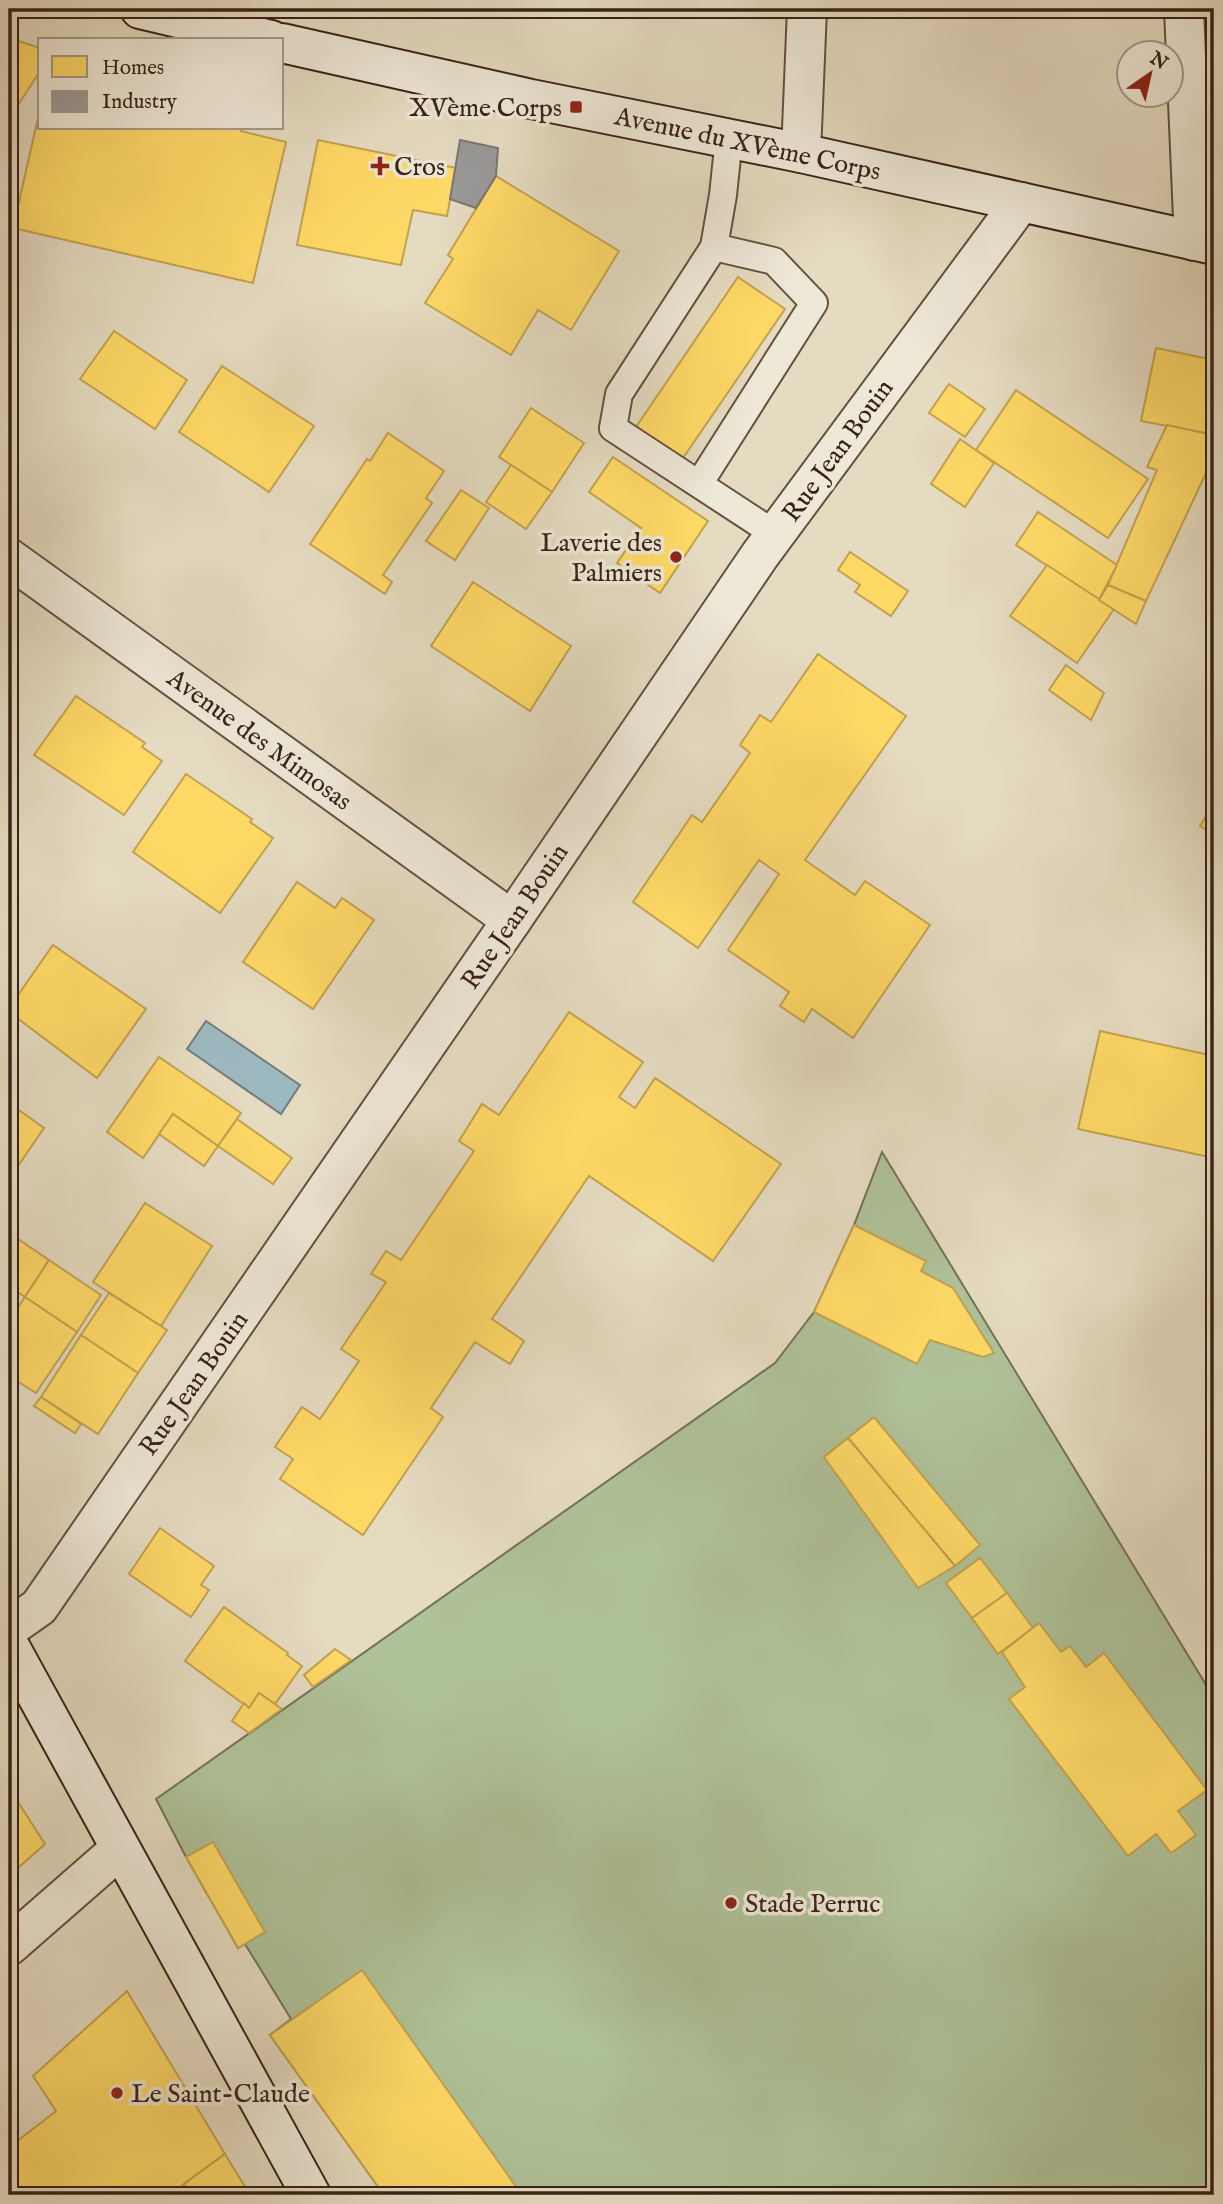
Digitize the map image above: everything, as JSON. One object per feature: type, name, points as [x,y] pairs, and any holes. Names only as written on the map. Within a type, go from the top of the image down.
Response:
[{"type":"street","points":[[139,9],[262,38]]},
{"type":"street","points":[[801,153],[807,9]]},
{"type":"street","points":[[1184,9],[1204,243]]},
{"type":"street","name":"Avenue du XVème Corps","points":[[284,43],[531,99],[801,153],[1204,243]]},
{"type":"street","name":"Rue Jean Bouin","points":[[9,1629],[39,1607],[775,534],[1021,202]]},
{"type":"street","name":"Avenue des Mimosas","points":[[9,558],[512,920]]},
{"type":"street","points":[[9,1645],[311,2195]]},
{"type":"street","points":[[9,1946],[120,1849]]},
{"type":"lane","points":[[729,138],[714,247],[619,394],[612,428],[775,534]]},
{"type":"lane","points":[[699,484],[814,303],[774,261],[714,247]]},
{"type":"green space","name":"Stade Perruc","points":[[882,1152],[1214,1698],[1214,2195],[384,2195],[270,2035],[291,2019],[245,1944],[238,1948],[156,1799],[775,1363],[814,1312],[854,1225]]},
{"type":"water","points":[[206,1021],[300,1085],[281,1114],[187,1049]]},
{"type":"building: Homes","points":[[9,38],[38,47],[38,74],[9,119]]},
{"type":"building: Homes","points":[[38,118],[38,130],[241,130],[286,142],[253,283],[13,228]]},
{"type":"building: Homes","points":[[318,140],[456,168],[447,216],[413,210],[401,265],[297,245]]},
{"type":"building: Homes","points":[[496,176],[619,251],[571,330],[538,310],[511,355],[425,303],[453,259],[448,255]]},
{"type":"building: Homes","points":[[738,277],[785,309],[683,458],[636,427]]},
{"type":"building: Homes","points":[[114,331],[187,380],[155,429],[80,379]]},
{"type":"building: Homes","points":[[1156,348],[1214,360],[1214,435],[1141,421]]},
{"type":"building: Homes","points":[[222,366],[314,426],[269,492],[179,432]]},
{"type":"building: Homes","points":[[949,384],[985,409],[965,437],[929,413]]},
{"type":"building: Homes","points":[[1016,390],[1148,479],[1108,538],[976,450]]},
{"type":"building: Homes","points":[[531,408],[584,443],[552,492],[499,457]]},
{"type":"building: Homes","points":[[1167,425],[1214,435],[1214,456],[1146,601],[1108,585],[1157,470],[1147,467]]},
{"type":"building: Homes","points":[[388,433],[444,471],[426,498],[432,503],[383,575],[392,582],[385,594],[310,544],[367,459],[370,461]]},
{"type":"building: Homes","points":[[960,439],[994,463],[965,507],[931,484]]},
{"type":"building: Homes","points":[[613,457],[708,521],[660,593],[617,563],[641,528],[589,492]]},
{"type":"building: Homes","points":[[511,465],[552,492],[526,529],[486,502]]},
{"type":"building: Homes","points":[[461,490],[489,508],[455,560],[426,541]]},
{"type":"building: Homes","points":[[1038,512],[1117,565],[1099,600],[1016,545]]},
{"type":"building: Homes","points":[[850,552],[908,591],[891,616],[855,592],[860,585],[838,570]]},
{"type":"building: Homes","points":[[1047,565],[1114,609],[1077,663],[1010,616]]},
{"type":"building: Homes","points":[[473,582],[571,646],[530,711],[431,646]]},
{"type":"building: Homes","points":[[1108,585],[1146,601],[1136,624],[1099,600]]},
{"type":"building: Homes","points":[[818,654],[906,716],[805,860],[855,895],[865,881],[930,925],[853,1038],[812,1009],[804,1022],[780,1006],[789,992],[728,950],[779,874],[759,860],[698,948],[633,902],[692,815],[702,822],[750,753],[740,745],[760,715],[771,722]]},
{"type":"building: Homes","points":[[1066,665],[1104,693],[1091,720],[1049,690]]},
{"type":"building: Homes","points":[[76,696],[145,743],[142,747],[162,761],[124,815],[34,755]]},
{"type":"building: Homes","points":[[186,774],[252,819],[250,822],[273,838],[220,913],[133,852]]},
{"type":"building: Homes","points":[[1214,803],[1214,835],[1200,826]]},
{"type":"building: Homes","points":[[297,882],[335,908],[342,898],[374,920],[313,1009],[243,962]]},
{"type":"building: Homes","points":[[53,945],[146,1009],[97,1078],[9,1012],[9,1008]]},
{"type":"building: Homes","points":[[569,1012],[643,1062],[619,1097],[635,1108],[655,1078],[781,1164],[713,1261],[589,1176],[492,1319],[524,1341],[510,1364],[475,1342],[431,1408],[443,1417],[363,1535],[280,1479],[293,1459],[275,1447],[302,1407],[320,1419],[359,1361],[341,1349],[386,1282],[371,1274],[386,1251],[401,1260],[474,1151],[459,1141],[482,1104],[499,1115]]},
{"type":"building: Homes","points":[[1100,1031],[1214,1056],[1214,1158],[1078,1129]]},
{"type":"building: Homes","points":[[159,1057],[241,1113],[218,1146],[173,1114],[143,1158],[107,1132]]},
{"type":"building: Homes","points":[[9,1103],[44,1128],[9,1179]]},
{"type":"building: Homes","points":[[173,1114],[218,1146],[204,1166],[159,1134]]},
{"type":"building: Homes","points":[[237,1119],[292,1158],[273,1184],[218,1146]]},
{"type":"building: Homes","points":[[145,1203],[212,1246],[161,1326],[93,1282]]},
{"type":"building: Homes","points":[[854,1225],[926,1261],[921,1271],[953,1288],[994,1353],[983,1357],[930,1340],[917,1364],[814,1312]]},
{"type":"building: Homes","points":[[18,1239],[49,1260],[25,1297],[9,1286],[9,1253]]},
{"type":"building: Homes","points":[[49,1260],[101,1295],[77,1332],[25,1297]]},
{"type":"building: Homes","points":[[109,1293],[167,1330],[138,1373],[81,1335]]},
{"type":"building: Homes","points":[[25,1297],[77,1332],[36,1393],[9,1376],[9,1321]]},
{"type":"building: Homes","points":[[81,1335],[138,1373],[98,1434],[41,1397]]},
{"type":"building: Homes","points":[[41,1397],[81,1424],[75,1433],[34,1406]]},
{"type":"building: Homes","points":[[874,1417],[980,1545],[955,1566],[848,1438]]},
{"type":"building: Homes","points":[[848,1438],[955,1566],[918,1588],[824,1457]]},
{"type":"building: Homes","points":[[160,1528],[214,1566],[201,1585],[209,1590],[191,1617],[129,1574]]},
{"type":"building: Homes","points":[[980,1558],[1007,1593],[972,1618],[946,1583]]},
{"type":"building: Homes","points":[[1007,1593],[1033,1628],[998,1654],[972,1618]]},
{"type":"building: Homes","points":[[224,1607],[302,1666],[275,1704],[259,1693],[249,1708],[185,1661]]},
{"type":"building: Homes","points":[[1039,1623],[1061,1652],[1070,1646],[1086,1667],[1104,1653],[1207,1790],[1178,1811],[1196,1835],[1171,1853],[1156,1834],[1128,1856],[1009,1699],[1025,1687],[1002,1652]]},
{"type":"building: Homes","points":[[335,1649],[351,1660],[313,1687],[304,1675]]},
{"type":"building: Homes","points":[[259,1693],[282,1709],[249,1733],[232,1721],[244,1703],[249,1708]]},
{"type":"building: Homes","points":[[9,1788],[45,1844],[9,1876]]},
{"type":"building: Homes","points":[[213,1842],[265,1932],[238,1948],[186,1857]]},
{"type":"building: Homes","points":[[362,1970],[522,2195],[384,2195],[270,2035]]},
{"type":"building: Homes","name":"Le Saint-Claude","points":[[127,1991],[225,2154],[169,2195],[9,2195],[9,2135],[16,2142],[56,2111],[33,2076]]},
{"type":"building: Homes","points":[[225,2154],[250,2195],[191,2195],[184,2184]]},
{"type":"building: Industry","points":[[460,140],[498,148],[496,176],[476,208],[450,199]]},
{"type":"place","name":"XVème Corps","points":[[576,107]]},
{"type":"place","name":"Cros","points":[[380,166]]},
{"type":"place","name":"Laverie des Palmiers","points":[[676,557]]},
{"type":"place","name":"Stade Perruc","points":[[731,1903]]},
{"type":"place","name":"Le Saint-Claude","points":[[117,2093]]}]
